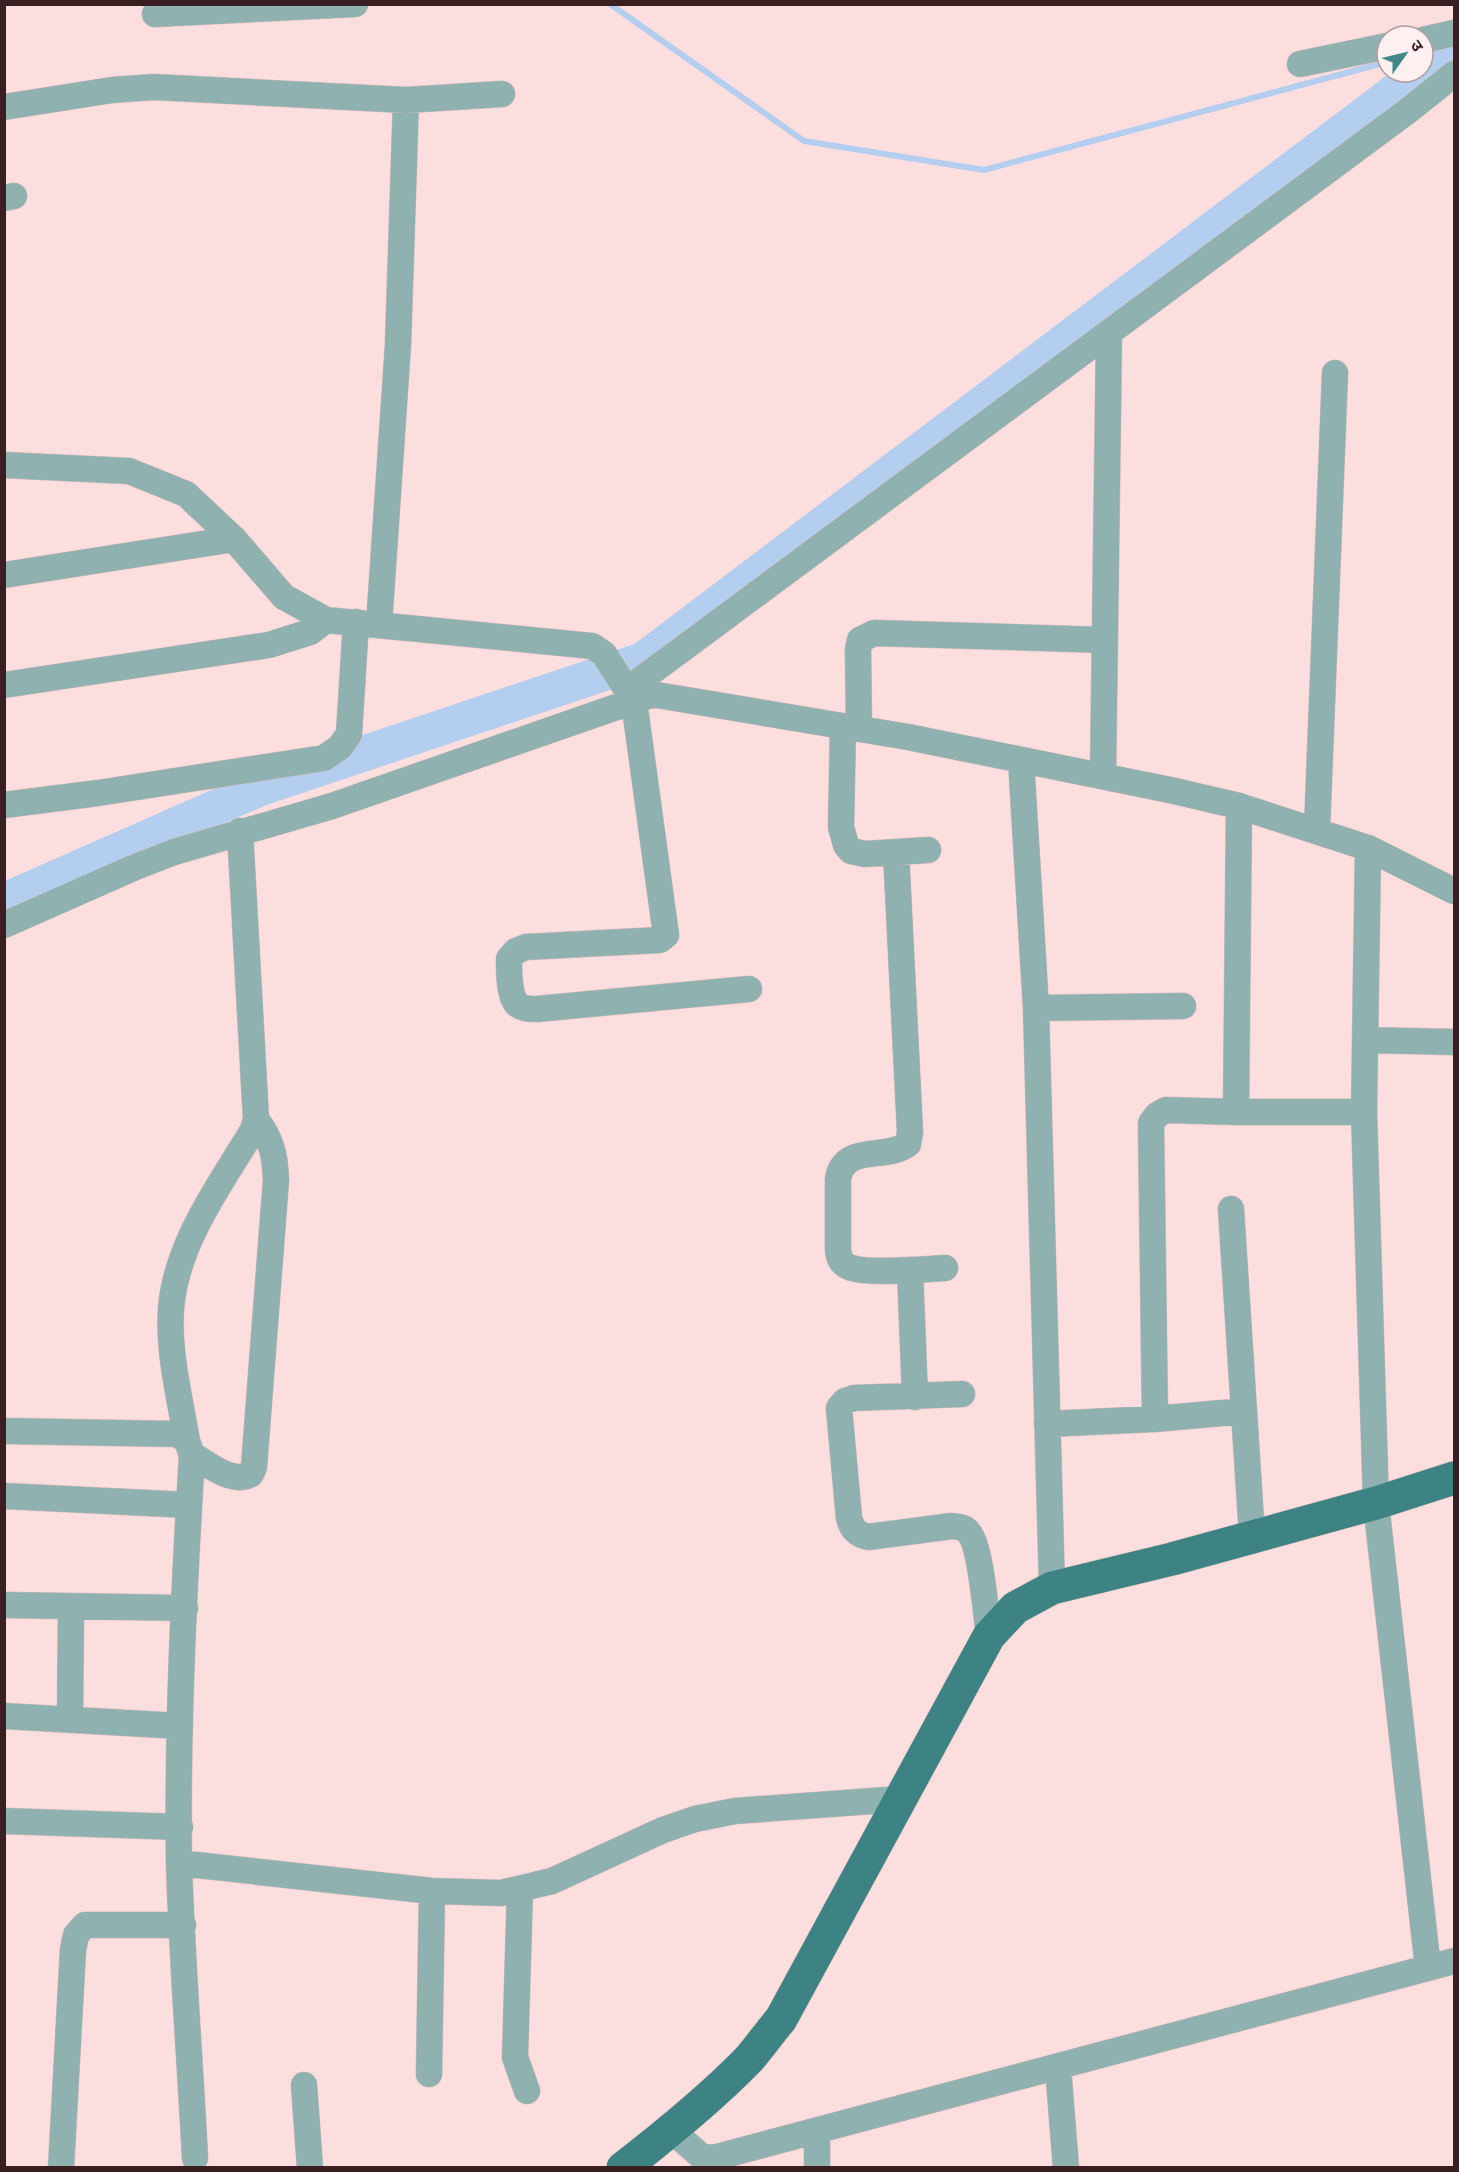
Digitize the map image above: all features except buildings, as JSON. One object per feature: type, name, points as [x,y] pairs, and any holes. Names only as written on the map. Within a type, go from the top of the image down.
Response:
[{"type":"main road","points":[[623,2168],[710,2097],[750,2058],[780,2019],[989,1636],[1015,1608],[1052,1588],[1172,1559],[1376,1503],[1455,1478]]},
{"type":"street","points":[[155,14],[355,4]]},
{"type":"street","points":[[1435,37],[1455,33]]},
{"type":"street","points":[[1300,64],[1375,48]]},
{"type":"street","points":[[4,925],[174,852],[332,806],[629,686],[1109,334],[1455,74]]},
{"type":"street","points":[[4,107],[112,90],[154,87],[406,100],[502,94]]},
{"type":"street","points":[[4,805],[324,758],[340,747],[349,734],[368,624],[398,345],[406,100]]},
{"type":"street","points":[[1103,776],[1109,334]]},
{"type":"street","points":[[1317,830],[1335,373]]},
{"type":"street","points":[[4,465],[129,471],[186,494],[234,539],[284,597],[326,620],[591,646],[604,654],[629,686],[666,935],[660,940],[526,947],[516,951],[509,959],[513,996],[517,1004],[525,1008],[537,1009],[749,989]]},
{"type":"street","points":[[4,575],[234,539]]},
{"type":"street","points":[[4,685],[269,645],[310,632],[326,620]]},
{"type":"street","points":[[928,850],[865,854],[851,851],[846,845],[841,827],[860,640],[874,633],[1105,640]]},
{"type":"street","points":[[629,686],[1022,760],[1239,806],[1368,848],[1455,891]]},
{"type":"street","points":[[1022,760],[1036,1008],[1052,1588]]},
{"type":"street","points":[[1236,1112],[1239,806]]},
{"type":"street","points":[[195,2158],[180,1863],[180,1726],[190,1448],[172,1351],[172,1297],[184,1253],[196,1225],[253,1130],[256,1119],[240,831]]},
{"type":"street","points":[[1368,848],[1364,1112],[1376,1503],[1428,1968]]},
{"type":"street","points":[[896,852],[910,1132],[908,1144],[890,1152],[857,1156],[840,1167],[838,1250],[839,1258],[846,1266],[856,1269],[945,1268]]},
{"type":"street","points":[[1036,1008],[1184,1006]]},
{"type":"street","points":[[1365,1040],[1455,1042]]},
{"type":"street","points":[[1155,1419],[1151,1123],[1157,1115],[1166,1110],[1364,1112]]},
{"type":"street","points":[[4,1431],[178,1434],[190,1448],[232,1477],[239,1479],[251,1474],[254,1467],[276,1180],[272,1145],[256,1119]]},
{"type":"street","points":[[1231,1209],[1252,1536]]},
{"type":"street","points":[[910,1270],[915,1397]]},
{"type":"street","points":[[962,1394],[854,1398],[845,1401],[839,1408],[849,1518],[852,1528],[868,1537],[952,1526],[963,1528],[970,1533],[976,1552],[989,1636]]},
{"type":"street","points":[[1047,1424],[1155,1419],[1244,1411]]},
{"type":"street","points":[[4,1496],[189,1505]]},
{"type":"street","points":[[4,1605],[185,1608]]},
{"type":"street","points":[[70,1720],[71,1606]]},
{"type":"street","points":[[4,1716],[180,1726]]},
{"type":"street","points":[[180,1863],[432,1891],[501,1893],[552,1881],[663,1830],[695,1819],[735,1811],[900,1799]]},
{"type":"street","points":[[4,1821],[180,1827]]},
{"type":"street","points":[[520,1889],[515,2057],[527,2091]]},
{"type":"street","points":[[429,2074],[432,1891]]},
{"type":"street","points":[[61,2168],[76,1935],[85,1925],[183,1925]]},
{"type":"street","points":[[671,2130],[707,2163],[817,2131],[1455,1961]]},
{"type":"street","points":[[1058,2067],[1066,2168]]},
{"type":"street","points":[[304,2085],[310,2168]]},
{"type":"street","points":[[817,2131],[818,2168]]},
{"type":"waterway","points":[[610,4],[804,141],[984,170],[1375,65]]},
{"type":"waterway","points":[[1435,61],[1454,44]]},
{"type":"waterway","points":[[4,901],[258,789],[643,660],[1405,84]]}]
